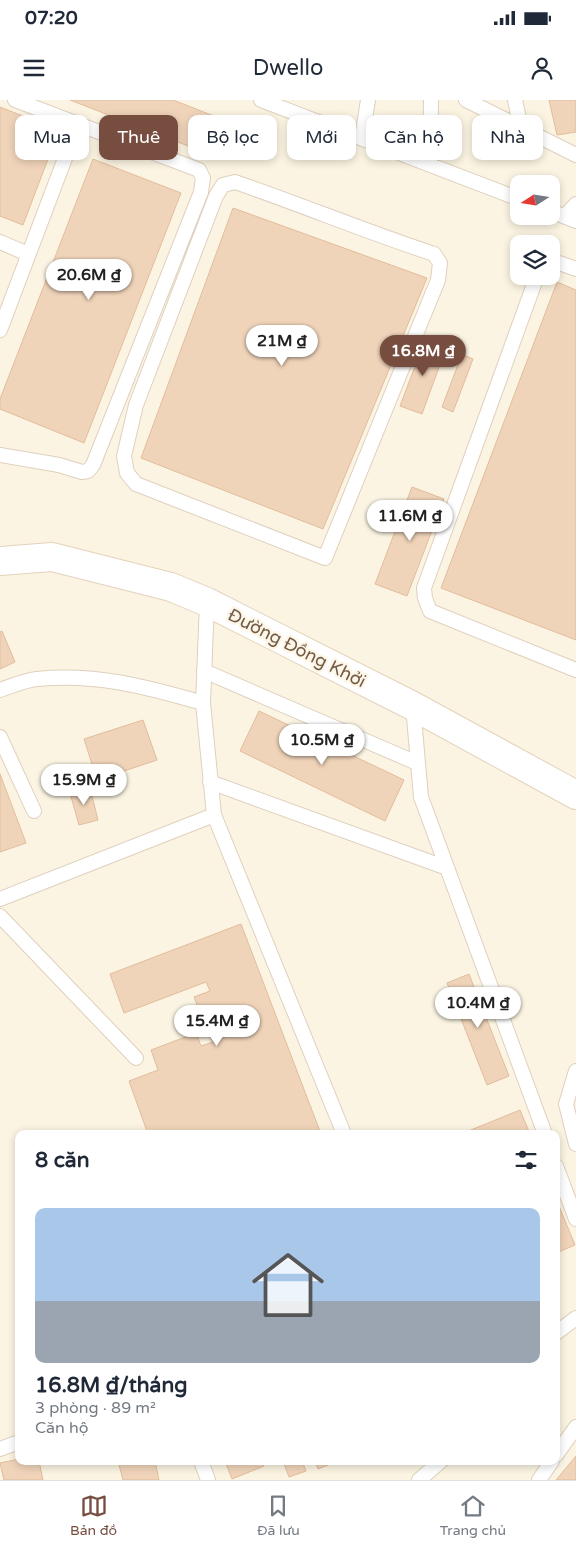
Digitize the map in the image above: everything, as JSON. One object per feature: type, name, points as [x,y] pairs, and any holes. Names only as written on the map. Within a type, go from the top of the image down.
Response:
[{"type":"main road","name":"Đường Đồng Khởi","points":[[0,561],[52,557],[170,587],[206,602],[413,706],[576,795]]},
{"type":"lane","points":[[15,100],[54,115]]},
{"type":"lane","points":[[261,100],[510,195]]},
{"type":"lane","points":[[362,138],[368,100]]},
{"type":"lane","points":[[430,164],[431,100]]},
{"type":"lane","points":[[466,100],[495,115]]},
{"type":"lane","points":[[515,100],[518,115]]},
{"type":"lane","points":[[0,455],[59,465],[82,472],[88,470],[93,465],[202,192],[203,178],[199,170],[89,128]]},
{"type":"lane","points":[[543,139],[576,155]]},
{"type":"lane","points":[[0,330],[64,160]]},
{"type":"lane","points":[[235,182],[280,197],[360,229],[434,254],[440,263],[438,280],[325,558],[136,484],[127,473],[124,456],[136,405],[216,196],[224,185],[235,182]]},
{"type":"lane","points":[[570,218],[576,204]]},
{"type":"lane","points":[[0,242],[28,254]]},
{"type":"lane","points":[[560,263],[576,269]]},
{"type":"lane","points":[[534,285],[424,588],[425,598],[430,611],[576,670]]},
{"type":"lane","points":[[206,602],[203,703],[214,815],[342,1130]]},
{"type":"lane","points":[[204,671],[417,763]]},
{"type":"lane","points":[[0,690],[35,679],[78,678],[131,683],[203,703]]},
{"type":"lane","points":[[413,706],[421,797],[543,1130]]},
{"type":"lane","points":[[0,737],[34,811]]},
{"type":"lane","points":[[210,782],[447,868]]},
{"type":"lane","points":[[0,900],[214,815]]},
{"type":"lane","points":[[0,916],[136,1058]]},
{"type":"lane","points":[[576,1071],[566,1104],[576,1144]]},
{"type":"lane","points":[[560,1177],[576,1219]]},
{"type":"lane","points":[[560,1329],[576,1318]]},
{"type":"lane","points":[[560,1449],[576,1426]]},
{"type":"lane","points":[[0,1449],[15,1443]]},
{"type":"lane","points":[[202,1465],[208,1480]]},
{"type":"lane","points":[[419,1480],[436,1465]]},
{"type":"lane","points":[[539,1480],[549,1465]]},
{"type":"building","points":[[70,100],[173,100],[211,115],[188,115],[188,146],[178,142],[178,115],[108,115]]},
{"type":"building","points":[[549,100],[576,100],[576,132],[557,135]]},
{"type":"building","points":[[0,107],[21,115],[15,115],[15,160],[48,160],[23,225],[0,216]]},
{"type":"building","points":[[93,159],[181,193],[84,443],[0,409],[0,399]]},
{"type":"building","points":[[233,208],[427,278],[323,529],[141,458]]},
{"type":"building","points":[[560,283],[576,290],[576,640],[441,588],[556,285],[560,285]]},
{"type":"building","points":[[425,340],[446,348],[422,414],[400,406]]},
{"type":"building","points":[[462,354],[473,359],[453,412],[442,407]]},
{"type":"building","points":[[412,487],[444,499],[407,596],[375,584]]},
{"type":"building","points":[[2,631],[15,662],[0,669],[0,632]]},
{"type":"building","points":[[259,711],[404,780],[385,821],[240,751]]},
{"type":"building","points":[[143,720],[157,760],[97,780],[84,739]]},
{"type":"building","points":[[0,774],[26,843],[0,852]]},
{"type":"building","points":[[90,788],[98,820],[79,825],[70,793]]},
{"type":"building","points":[[241,924],[319,1130],[147,1130],[129,1081],[158,1070],[151,1050],[196,1033],[201,1046],[213,1042],[208,1030],[222,1025],[217,1011],[202,1017],[194,997],[210,991],[206,982],[124,1013],[110,974]]},
{"type":"building","points":[[469,974],[509,1076],[487,1085],[447,983]]},
{"type":"building","points":[[520,1110],[528,1130],[471,1130]]},
{"type":"building","points":[[560,1209],[575,1245],[560,1251]]},
{"type":"building","points":[[576,1456],[576,1480],[556,1480]]},
{"type":"building","points":[[15,1460],[15,1465],[40,1465],[43,1480],[4,1480],[0,1463]]},
{"type":"building","points":[[119,1465],[156,1465],[159,1480],[123,1480]]},
{"type":"building","points":[[227,1465],[264,1465],[264,1466],[232,1479]]},
{"type":"building","points":[[284,1465],[304,1465],[306,1471],[289,1477]]},
{"type":"building","points":[[316,1465],[328,1465],[318,1469]]}]
